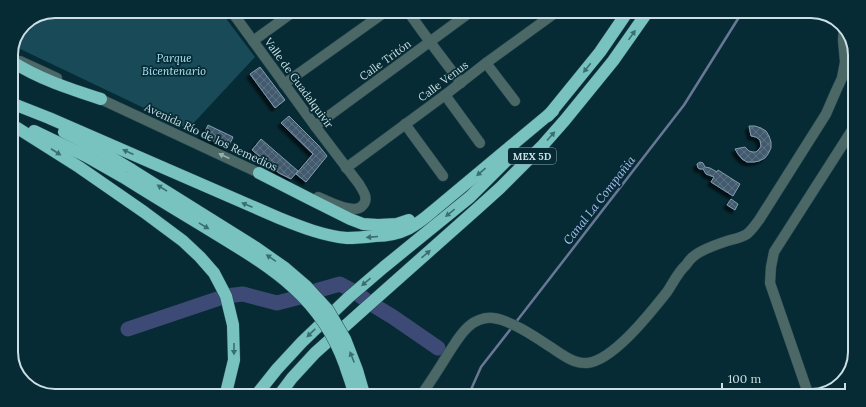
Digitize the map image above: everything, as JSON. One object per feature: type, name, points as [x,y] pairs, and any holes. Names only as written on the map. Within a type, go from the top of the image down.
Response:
[{"type":"highway","name":"MEX 5D","points":[[261,389],[302,342],[349,297],[470,198],[520,147],[553,110],[600,52],[623,18]]},
{"type":"highway","name":"MEX 5D","points":[[284,389],[315,353],[479,207],[543,145],[613,61],[643,18]]},
{"type":"highway","points":[[18,66],[58,85],[101,99]]},
{"type":"highway","points":[[18,69],[24,70]]},
{"type":"highway","points":[[18,107],[49,118],[301,227],[323,234],[346,238],[385,236],[407,229],[433,212],[553,110]]},
{"type":"highway","points":[[18,108],[97,149],[128,174],[278,274],[304,296],[325,322],[339,349],[353,389]]},
{"type":"highway","points":[[18,123],[79,153],[128,174],[255,247],[285,268],[306,286],[328,310],[345,339],[363,389]]},
{"type":"highway","points":[[18,128],[79,167],[144,212],[183,241],[214,273],[226,296],[233,325],[234,360],[227,389]]},
{"type":"highway","points":[[259,173],[310,200],[363,224],[397,224],[433,212]]},
{"type":"street","name":"Valle de Guadalquivir","points":[[238,18],[253,41],[346,168]]},
{"type":"street","points":[[253,41],[285,18]]},
{"type":"street","points":[[284,84],[377,18]]},
{"type":"street","points":[[413,18],[461,83]]},
{"type":"street","name":"Calle Tritón","points":[[315,126],[462,18]]},
{"type":"street","name":"Calle Venus","points":[[346,168],[548,18]]},
{"type":"street","points":[[425,389],[459,337],[468,326],[475,321],[483,319],[492,318],[512,324],[564,356],[575,361],[587,363],[600,359],[618,346],[647,316],[684,266],[695,255],[716,245],[747,234],[753,229],[826,114],[842,78],[845,62],[843,36]]},
{"type":"street","name":"Avenida Río de los Remedios","points":[[18,59],[259,173],[343,208],[359,209],[363,206],[366,199],[359,184],[346,168]]},
{"type":"street","points":[[486,63],[514,101]]},
{"type":"street","points":[[445,96],[480,143]]},
{"type":"street","points":[[405,124],[443,176]]},
{"type":"street","points":[[807,389],[770,283],[771,267],[774,252],[848,136]]},
{"type":"green space","name":"Parque Bicentenario","points":[[55,18],[226,18],[255,57],[188,129],[19,48],[24,34],[34,24]]},
{"type":"building","points":[[260,67],[285,100],[275,108],[250,74]]},
{"type":"building","points":[[289,116],[327,156],[306,182],[296,174],[313,154],[281,123]]},
{"type":"building","points":[[208,125],[233,137],[228,148],[203,136]]},
{"type":"building","points":[[749,126],[755,126],[766,131],[771,142],[771,148],[768,154],[765,158],[759,161],[747,162],[742,159],[735,149],[745,147],[749,151],[756,152],[760,148],[760,140],[751,136]]},
{"type":"building","points":[[261,139],[298,171],[291,179],[279,173],[252,150]]},
{"type":"building","points":[[700,162],[703,163],[705,167],[717,172],[718,170],[740,184],[733,196],[711,182],[714,177],[706,174],[703,169],[698,168],[697,164]]},
{"type":"building","points":[[731,199],[738,204],[735,210],[727,205]]},
{"type":"waterway","name":"Canal La Compañia","points":[[516,322],[684,105],[738,18]]},
{"type":"waterway","points":[[128,329],[226,296],[243,294],[277,303],[340,284],[355,292],[438,348]]},
{"type":"waterway","name":"Canal La Compañia","points":[[471,389],[481,367],[513,326]]}]
